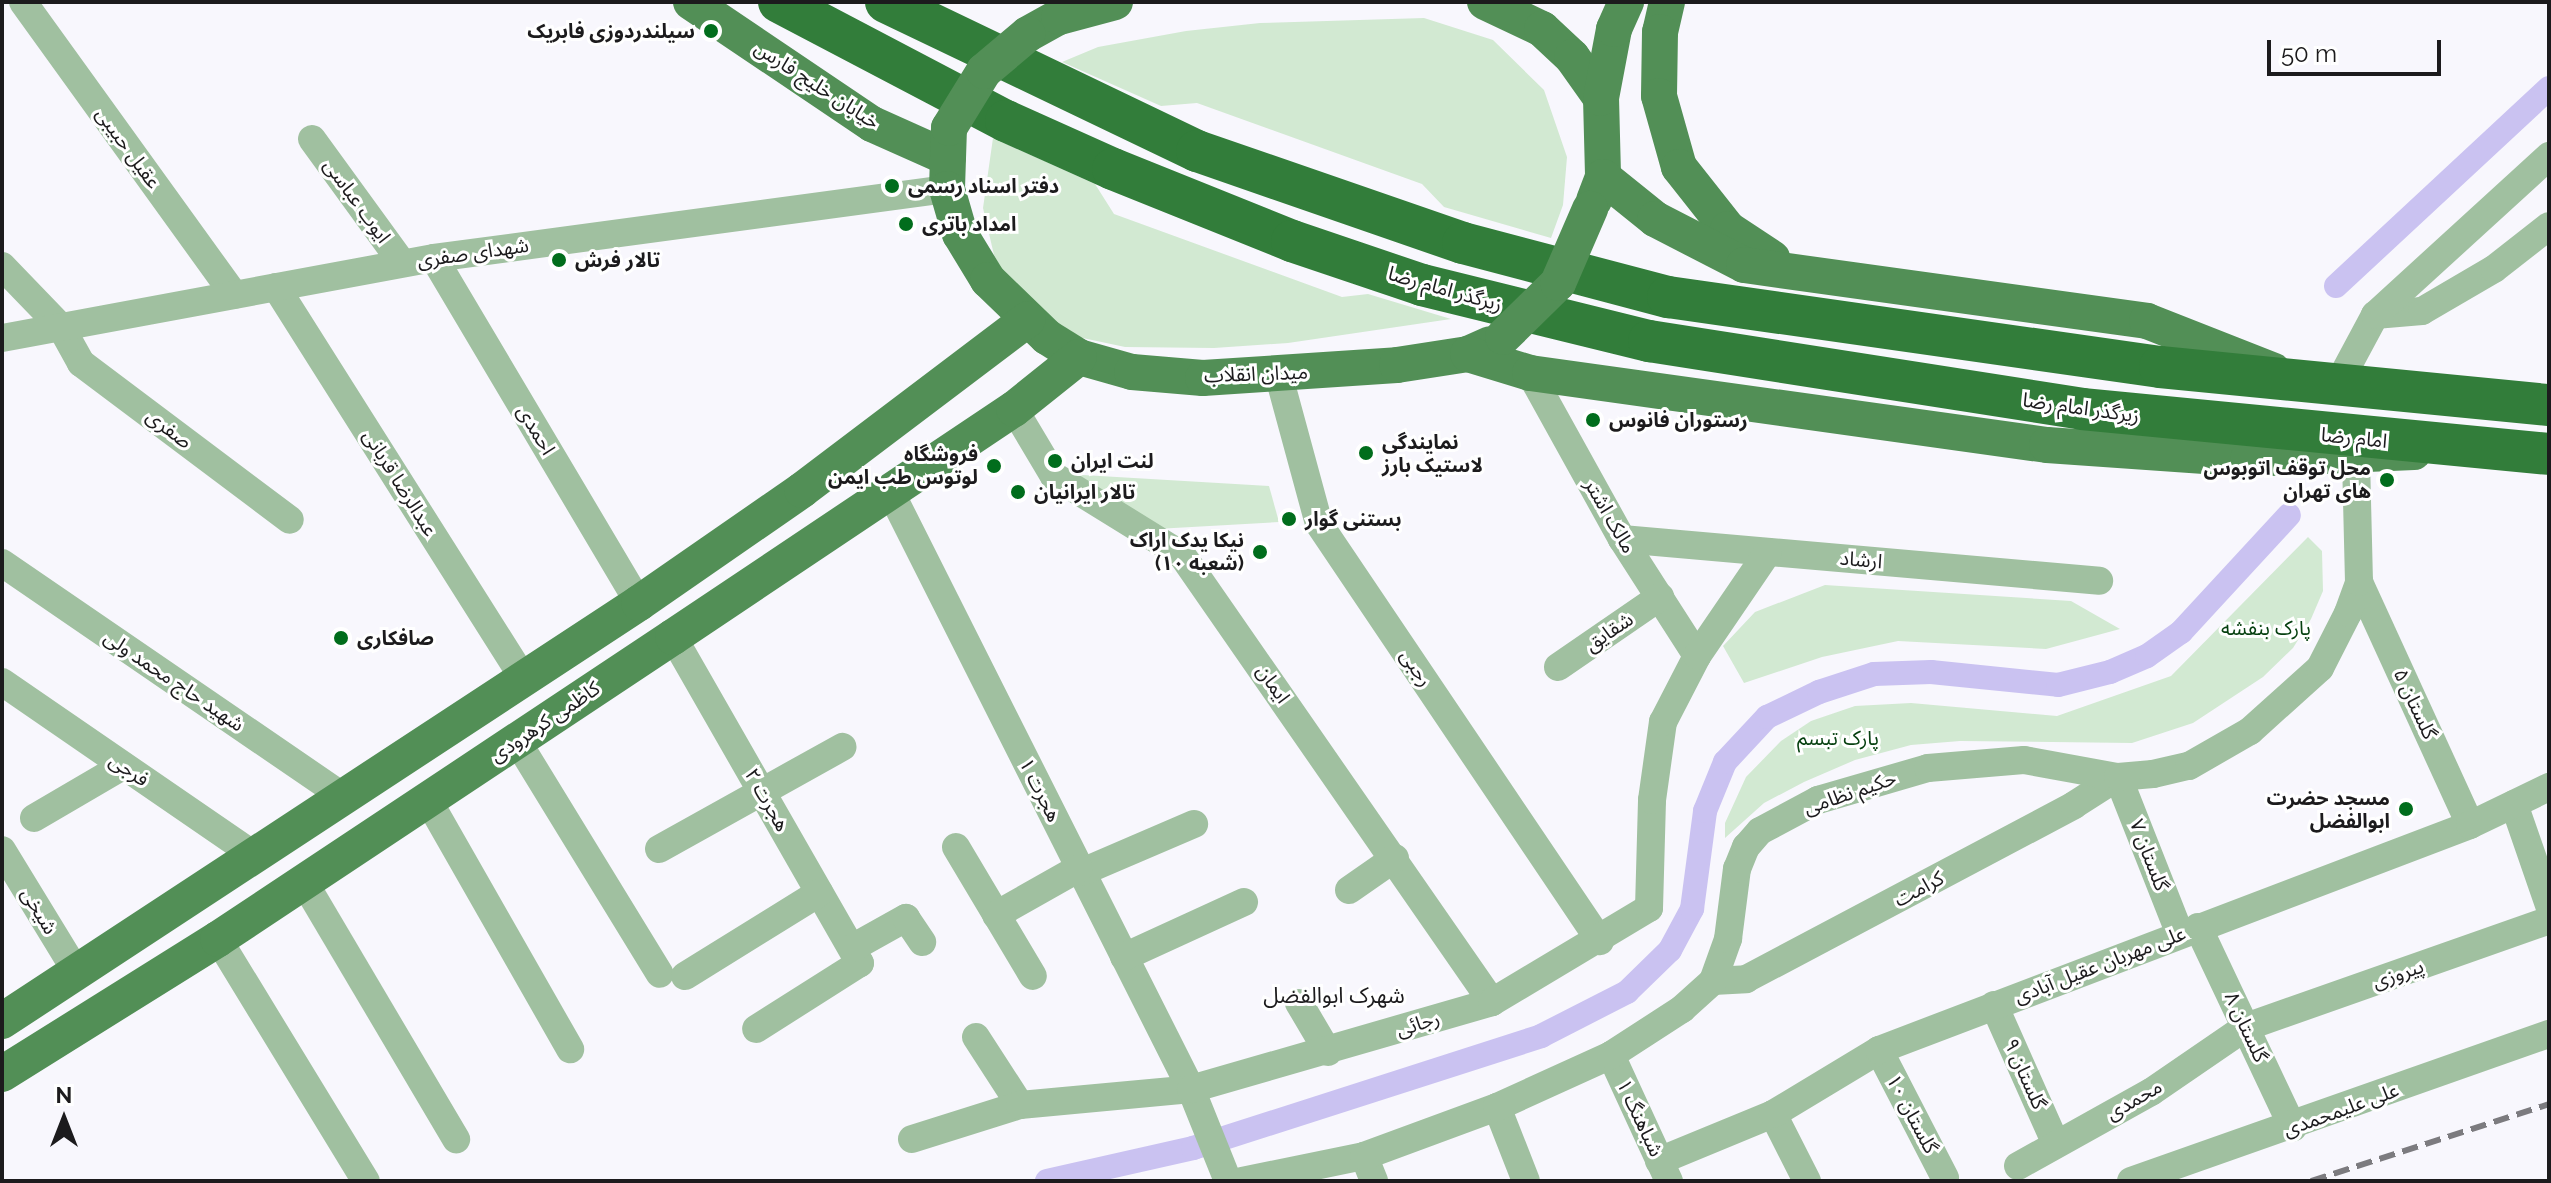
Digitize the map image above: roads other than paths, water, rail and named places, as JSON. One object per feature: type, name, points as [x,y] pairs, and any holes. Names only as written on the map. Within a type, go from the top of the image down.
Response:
[{"type":"highway","name":"زیرگذر امام رضا","points":[[779,2],[976,107],[1100,163],[1292,241],[1422,285],[1649,341],[2159,419]]},
{"type":"highway","points":[[886,2],[1197,151],[1463,243],[1668,297],[2160,367],[2549,405]]},
{"type":"highway","name":"امام رضا","points":[[2159,419],[2455,448],[2549,454]]},
{"type":"main road","name":"خیابان خلیج فارس","points":[[691,2],[872,124],[948,158]]},
{"type":"main road","points":[[948,158],[984,71],[1028,34],[1059,17],[1110,2]]},
{"type":"main road","points":[[1485,2],[1542,29],[1572,57],[1601,98]]},
{"type":"main road","points":[[1667,2],[1660,32],[1659,96],[1679,167],[1728,229],[1800,276]]},
{"type":"main road","name":"میدان انقلاب","points":[[948,158],[960,234],[981,268],[1028,319],[1079,357],[1132,372],[1175,375],[1278,373],[1468,354],[1503,337],[1558,283],[1597,193],[1601,98],[1618,3]]},
{"type":"main road","points":[[1597,193],[1699,246],[1744,265],[1800,276],[2147,321],[2317,383]]},
{"type":"main road","points":[[2,1021],[257,857],[639,603],[802,490],[1028,319]]},
{"type":"main road","points":[[1468,354],[1530,373],[2047,445],[2248,459],[2356,458],[2455,448]]},
{"type":"main road","name":"کاظمی کرهرودی","points":[[2,1074],[218,939],[517,741],[960,446],[1014,409],[1079,357]]},
{"type":"main road","points":[[924,397],[960,446]]},
{"type":"street","name":"عقیل حبیبی","points":[[23,2],[234,295]]},
{"type":"street","name":"ایوب عباسی","points":[[312,139],[402,263]]},
{"type":"street","points":[[2317,383],[2375,315],[2549,156]]},
{"type":"street","name":"شهدای صفری","points":[[2,338],[948,158]]},
{"type":"street","points":[[2375,315],[2422,311],[2494,269],[2549,226]]},
{"type":"street","name":"احمدی","points":[[434,258],[639,603]]},
{"type":"street","name":"صفری","points":[[2,266],[61,327],[81,363],[290,520]]},
{"type":"street","name":"عبدالرضا قربانی","points":[[276,287],[524,679]]},
{"type":"street","name":"رجبی","points":[[1278,373],[1319,524],[1600,941]]},
{"type":"street","name":"مالک اشتر","points":[[1530,373],[1622,539],[1697,656]]},
{"type":"street","name":"ایمان","points":[[1014,409],[1054,476],[1182,555],[1492,1002]]},
{"type":"street","name":"حکیم نظامی","points":[[1231,1177],[1369,1168],[1611,1055],[1682,1009],[1713,981],[1728,939],[1737,869],[1746,847],[1760,831],[1818,800],[1928,768],[2024,760],[2118,777],[2189,766],[2250,731],[2320,668],[2359,582],[2356,458]]},
{"type":"street","name":"هجرت ۱","points":[[890,491],[1231,1177]]},
{"type":"street","name":"ارشاد","points":[[1622,539],[2099,581]]},
{"type":"street","points":[[1697,656],[1768,552]]},
{"type":"street","name":"شهید حاج محمد ولی","points":[[2,563],[345,798]]},
{"type":"street","name":"گلستان ۵","points":[[2359,582],[2470,825]]},
{"type":"street","name":"شقایق","points":[[1558,667],[1660,597]]},
{"type":"street","name":"هجرت ۲","points":[[673,637],[856,956]]},
{"type":"street","name":"رجائی","points":[[912,1139],[1020,1105],[1196,1102],[1328,1052],[1492,1002],[1600,941],[1649,908],[1652,800],[1663,722],[1697,656]]},
{"type":"street","name":"فرجی","points":[[2,682],[257,857]]},
{"type":"street","points":[[517,741],[672,975],[819,893]]},
{"type":"street","points":[[659,849],[842,747]]},
{"type":"street","points":[[34,818],[123,766]]},
{"type":"street","name":"گلستان ۷","points":[[2118,777],[2189,931]]},
{"type":"street","name":"کرامت","points":[[1713,981],[1746,979],[2118,777]]},
{"type":"street","name":"علی مهربان عقیل آبادی","points":[[1664,1171],[1773,1114],[1879,1050],[2470,825],[2549,787]]},
{"type":"street","points":[[428,800],[570,1049]]},
{"type":"street","points":[[2514,804],[2549,905]]},
{"type":"street","points":[[996,915],[1080,870],[1194,824]]},
{"type":"street","points":[[956,847],[1033,976]]},
{"type":"street","name":"شیخی","points":[[2,850],[77,973]]},
{"type":"street","points":[[1349,890],[1395,858]]},
{"type":"street","points":[[304,882],[456,1139]]},
{"type":"street","points":[[1124,957],[1244,902]]},
{"type":"street","points":[[756,1029],[906,918],[922,942]]},
{"type":"street","name":"پیروزی","points":[[2246,1027],[2549,920]]},
{"type":"street","name":"گلستان ۸","points":[[2189,931],[2246,1027],[2293,1128]]},
{"type":"street","points":[[218,939],[366,1181]]},
{"type":"street","points":[[1299,1003],[1328,1052]]},
{"type":"street","name":"گلستان ۹","points":[[1994,1005],[2056,1144]]},
{"type":"street","name":"محمدی","points":[[2018,1166],[2151,1092],[2246,1027]]},
{"type":"street","name":"علی علیمحمدی","points":[[2131,1181],[2293,1128],[2549,1034]]},
{"type":"street","points":[[976,1037],[1020,1105]]},
{"type":"street","name":"گلستان ۱۰","points":[[1879,1050],[1945,1178]]},
{"type":"street","name":"شباهنگ ۱","points":[[1611,1055],[1664,1171]]},
{"type":"street","points":[[1497,1107],[1526,1181]]},
{"type":"street","points":[[1773,1114],[1807,1181]]},
{"type":"waterway","points":[[2336,286],[2549,88]]},
{"type":"waterway","points":[[1047,1181],[1193,1148],[1541,1036],[1627,992],[1670,950],[1692,909],[1705,811],[1725,762],[1767,717],[1819,692],[1874,674],[1931,672],[2058,685],[2110,672],[2147,656],[2181,632],[2289,515]]},
{"type":"railway","points":[[2311,1181],[2549,1104]]},
{"type":"place","name":"سیلندردوزی فابریک","points":[[711,31]]},
{"type":"place","name":"دفتر اسناد رسمی","points":[[892,186]]},
{"type":"place","name":"امداد باتری","points":[[906,224]]},
{"type":"place","name":"تالار فرش","points":[[559,260]]},
{"type":"place","name":"رستوران فانوس","points":[[1593,420]]},
{"type":"place","name":"نمایندگی لاستیک بارز","points":[[1366,453]]},
{"type":"place","name":"لنت ایران","points":[[1055,461]]},
{"type":"place","name":"فروشگاه لوتوس طب ایمن","points":[[994,466]]},
{"type":"place","name":"محل توقف اتوبوس های تهران","points":[[2387,480]]},
{"type":"place","name":"تالار ایرانیان","points":[[1018,492]]},
{"type":"place","name":"بستنی گوار","points":[[1289,519]]},
{"type":"place","name":"نیکا یدک اراک (شعبه ۱۰)","points":[[1260,552]]},
{"type":"place","name":"صافکاری","points":[[341,638]]},
{"type":"place","name":"مسجد حضرت ابوالفضل","points":[[2406,809]]},
{"type":"district","name":"شهرک ابوالفضل","points":[[1334,996]]},
{"type":"park label","name":"پارک بنفشه","points":[[2266,628]]},
{"type":"park label","name":"پارک تبسم","points":[[1838,738]]}]
